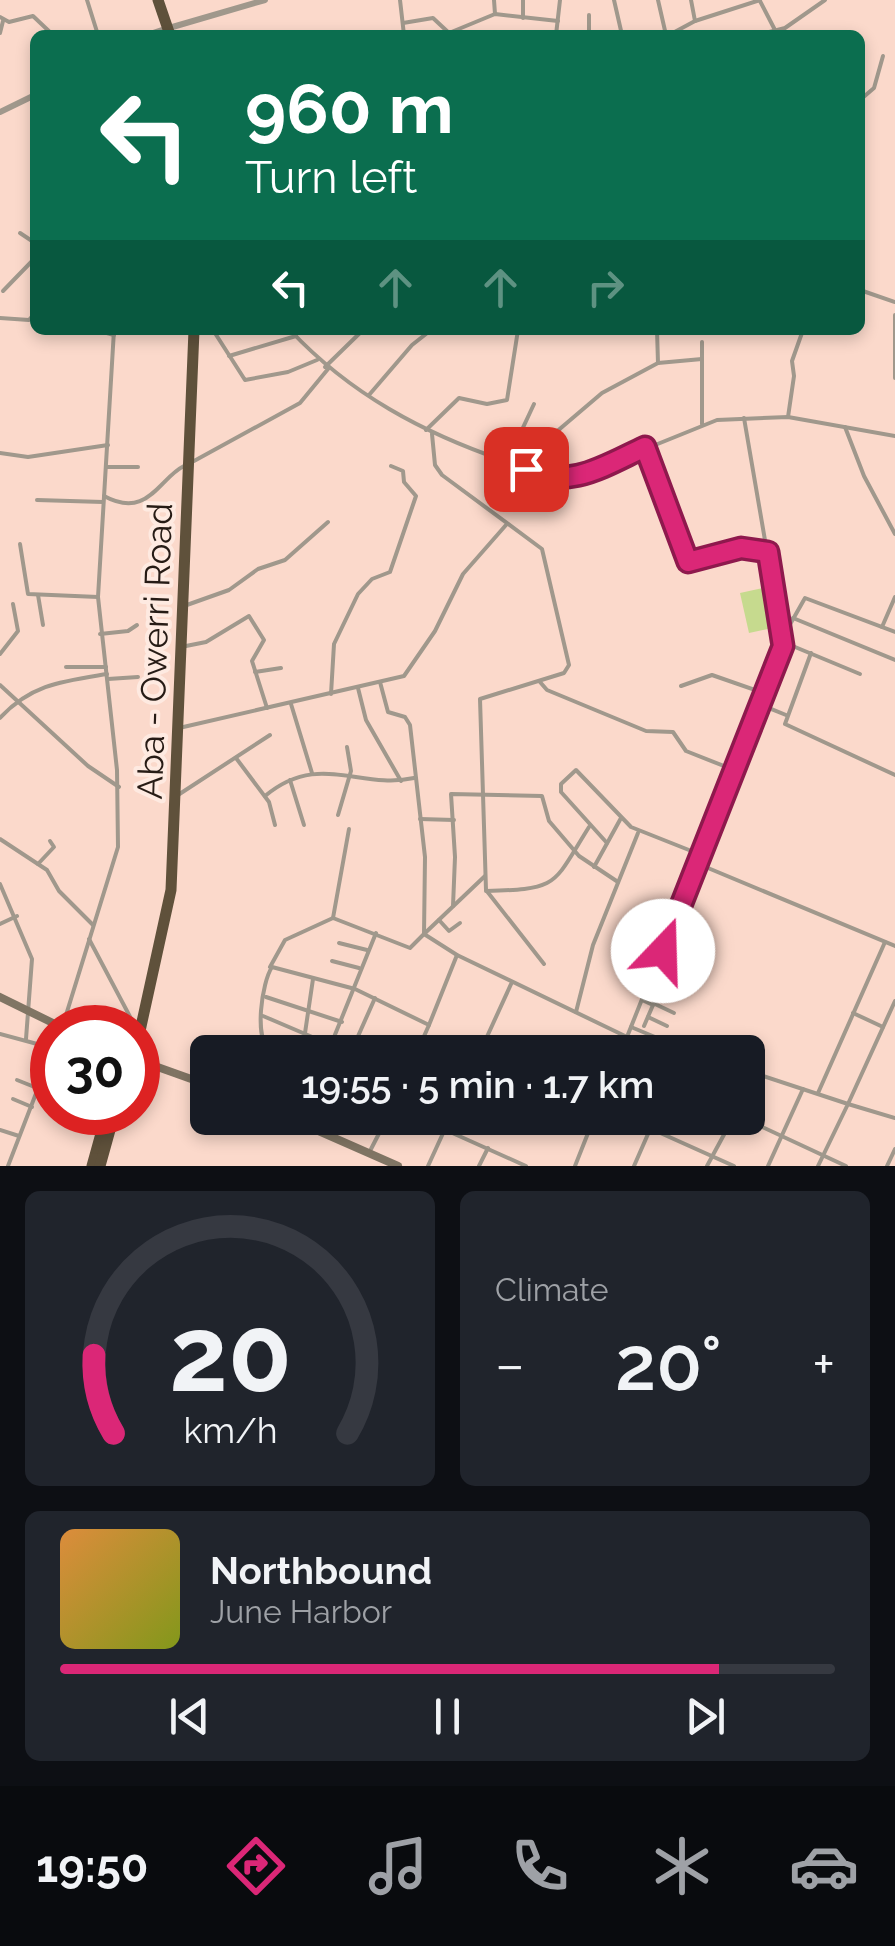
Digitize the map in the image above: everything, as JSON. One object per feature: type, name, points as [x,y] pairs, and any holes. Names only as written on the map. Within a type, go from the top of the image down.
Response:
[{"type":"highway","points":[[155,0],[165,30]]},
{"type":"highway","name":"Aba - Owerri Road","points":[[154,972],[171,819],[191,335]]},
{"type":"highway","name":"Aba - Owerri Road","points":[[144,1005],[171,890],[178,794],[186,464]]},
{"type":"highway","points":[[92,1166],[100,1135]]},
{"type":"highway","points":[[100,1166],[109,1135]]},
{"type":"main road","points":[[0,998],[30,1013]]},
{"type":"main road","points":[[160,1063],[190,1076]]},
{"type":"main road","points":[[331,1135],[398,1166]]},
{"type":"street","points":[[86,0],[96,30]]},
{"type":"street","points":[[172,30],[264,0]]},
{"type":"street","points":[[400,0],[403,30]]},
{"type":"street","points":[[494,0],[495,14]]},
{"type":"street","points":[[523,0],[523,18]]},
{"type":"street","points":[[557,30],[560,0]]},
{"type":"street","points":[[614,0],[621,30]]},
{"type":"street","points":[[658,0],[667,30]]},
{"type":"street","points":[[690,0],[695,21]]},
{"type":"street","points":[[727,0],[730,10]]},
{"type":"street","points":[[678,30],[760,0],[775,30]]},
{"type":"street","points":[[779,30],[826,0]]},
{"type":"street","points":[[456,30],[495,14],[558,22]]},
{"type":"street","points":[[0,33],[2,19],[34,16],[47,30]]},
{"type":"street","points":[[588,30],[589,16]]},
{"type":"street","points":[[402,24],[433,18],[446,30]]},
{"type":"street","points":[[865,96],[874,88],[883,56]]},
{"type":"street","points":[[0,112],[30,97]]},
{"type":"street","points":[[20,234],[30,240]]},
{"type":"street","points":[[3,290],[30,263]]},
{"type":"street","points":[[865,292],[895,302]]},
{"type":"street","points":[[895,315],[895,378]]},
{"type":"street","points":[[0,318],[30,317]]},
{"type":"street","points":[[70,1005],[118,852],[118,787],[98,597],[114,335]]},
{"type":"street","points":[[216,335],[245,380],[288,372],[317,360]]},
{"type":"street","points":[[228,356],[285,335]]},
{"type":"street","points":[[296,335],[326,368],[432,434],[548,478],[571,479],[702,424],[744,418],[788,417],[894,437]]},
{"type":"street","points":[[37,500],[125,501],[149,497],[186,464],[284,414],[313,390],[326,368],[358,335]]},
{"type":"street","points":[[369,395],[422,335]]},
{"type":"street","points":[[426,430],[459,398],[486,404],[507,400],[517,335]]},
{"type":"street","points":[[658,335],[658,363]]},
{"type":"street","points":[[788,417],[795,374],[792,361],[801,335]]},
{"type":"street","points":[[702,342],[702,424]]},
{"type":"street","points":[[526,469],[535,450],[598,396],[658,363],[702,359]]},
{"type":"street","points":[[508,462],[534,404]]},
{"type":"street","points":[[628,1035],[784,642],[744,418]]},
{"type":"street","points":[[845,427],[864,476],[895,534]]},
{"type":"street","points":[[432,434],[436,465],[442,476],[542,548],[564,635],[568,666],[564,673],[480,699],[486,891],[544,964]]},
{"type":"street","points":[[0,453],[36,457],[108,445]]},
{"type":"street","points":[[645,447],[688,562],[741,548],[768,552]]},
{"type":"street","points":[[331,694],[334,644],[358,594],[372,579],[390,572],[398,559],[416,496],[404,482],[403,471],[391,466]]},
{"type":"street","points":[[106,467],[138,467]]},
{"type":"street","points":[[184,606],[228,590],[258,568],[285,560],[328,522]]},
{"type":"street","points":[[179,728],[398,679],[412,670],[451,592],[506,525]]},
{"type":"street","points":[[20,544],[26,592],[38,596],[98,597]]},
{"type":"street","points":[[38,596],[43,625]]},
{"type":"street","points":[[882,627],[895,597]]},
{"type":"street","points":[[784,634],[804,598],[895,632]]},
{"type":"street","points":[[0,654],[18,631],[13,604]]},
{"type":"street","points":[[181,646],[206,642],[249,616],[265,644],[252,659],[267,708]]},
{"type":"street","points":[[792,617],[895,660]]},
{"type":"street","points":[[100,634],[128,631],[137,625]]},
{"type":"street","points":[[784,642],[860,674]]},
{"type":"street","points":[[811,653],[786,714],[787,727],[895,775]]},
{"type":"street","points":[[66,668],[106,667]]},
{"type":"street","points":[[255,672],[280,668]]},
{"type":"street","points":[[681,686],[712,675],[764,693]]},
{"type":"street","points":[[0,718],[18,700],[41,686],[138,677]]},
{"type":"street","points":[[380,682],[388,712],[408,720],[420,818],[424,934]]},
{"type":"street","points":[[540,682],[543,688],[630,726],[673,732],[686,751],[734,770]]},
{"type":"street","points":[[0,685],[88,766],[118,787]]},
{"type":"street","points":[[358,688],[366,720],[401,781]]},
{"type":"street","points":[[291,704],[312,773]]},
{"type":"street","points":[[760,704],[786,714]]},
{"type":"street","points":[[178,794],[270,735]]},
{"type":"street","points":[[338,816],[350,773],[347,747]]},
{"type":"street","points":[[236,758],[265,796],[275,825]]},
{"type":"street","points":[[608,843],[559,788],[578,770],[639,832],[698,854]]},
{"type":"street","points":[[265,796],[290,780],[312,773],[350,773],[401,781],[414,778]]},
{"type":"street","points":[[290,780],[304,824]]},
{"type":"street","points":[[453,906],[454,820],[450,794],[542,796],[549,821],[574,850],[618,882]]},
{"type":"street","points":[[420,818],[454,820]]},
{"type":"street","points":[[594,866],[622,818]]},
{"type":"street","points":[[486,891],[534,890],[555,882],[590,825]]},
{"type":"street","points":[[333,918],[349,829]]},
{"type":"street","points":[[576,1012],[593,945],[639,832]]},
{"type":"street","points":[[0,839],[52,874],[59,891],[93,925]]},
{"type":"street","points":[[38,864],[54,847],[50,841]]},
{"type":"street","points":[[696,863],[895,946]]},
{"type":"street","points":[[261,1035],[270,967],[286,940],[333,918],[410,948],[485,876]]},
{"type":"street","points":[[0,884],[32,959],[30,1005]]},
{"type":"street","points":[[0,924],[16,916]]},
{"type":"street","points":[[438,920],[449,931],[460,923]]},
{"type":"street","points":[[336,1035],[356,989],[366,950],[376,933]]},
{"type":"street","points":[[424,934],[457,956],[621,1035]]},
{"type":"street","points":[[89,939],[127,1005]]},
{"type":"street","points":[[818,1093],[885,942]]},
{"type":"street","points":[[339,943],[366,950]]},
{"type":"street","points":[[425,1035],[457,956]]},
{"type":"street","points":[[332,961],[359,968]]},
{"type":"street","points":[[270,967],[356,989],[429,1025]]},
{"type":"street","points":[[306,1033],[313,979]]},
{"type":"street","points":[[488,1035],[512,982]]},
{"type":"street","points":[[644,1026],[660,990]]},
{"type":"street","points":[[266,997],[342,1022]]},
{"type":"street","points":[[359,1035],[375,998]]},
{"type":"street","points":[[642,1000],[674,1013]]},
{"type":"street","points":[[818,1166],[895,1000]]},
{"type":"street","points":[[26,1039],[30,1013]]},
{"type":"street","points":[[854,1013],[883,1027]]},
{"type":"street","points":[[262,1016],[310,1035]]},
{"type":"street","points":[[648,1017],[668,1026]]},
{"type":"street","points":[[631,1028],[649,1035]]},
{"type":"street","points":[[0,1034],[30,1041]]},
{"type":"street","points":[[765,1076],[895,1118]]},
{"type":"street","points":[[16,1080],[30,1084]]},
{"type":"street","points":[[768,1166],[804,1088]]},
{"type":"street","points":[[13,1098],[30,1107]]},
{"type":"street","points":[[8,1166],[30,1113]]},
{"type":"street","points":[[765,1128],[846,1166]]},
{"type":"street","points":[[0,1130],[21,1136]]},
{"type":"street","points":[[370,1152],[378,1135]]},
{"type":"street","points":[[428,1166],[446,1135]]},
{"type":"street","points":[[457,1135],[526,1166]]},
{"type":"street","points":[[575,1166],[587,1135]]},
{"type":"street","points":[[634,1166],[648,1135]]},
{"type":"street","points":[[666,1135],[734,1166]]},
{"type":"street","points":[[707,1166],[723,1135]]},
{"type":"street","points":[[479,1166],[488,1148]]},
{"type":"street","points":[[887,1166],[895,1149]]},
{"type":"green space","points":[[768,587],[777,627],[749,633],[740,593]]},
{"type":"route","points":[[526,469],[548,478],[571,479],[645,447],[688,562],[741,548],[768,552],[783,646],[663,951]]}]
